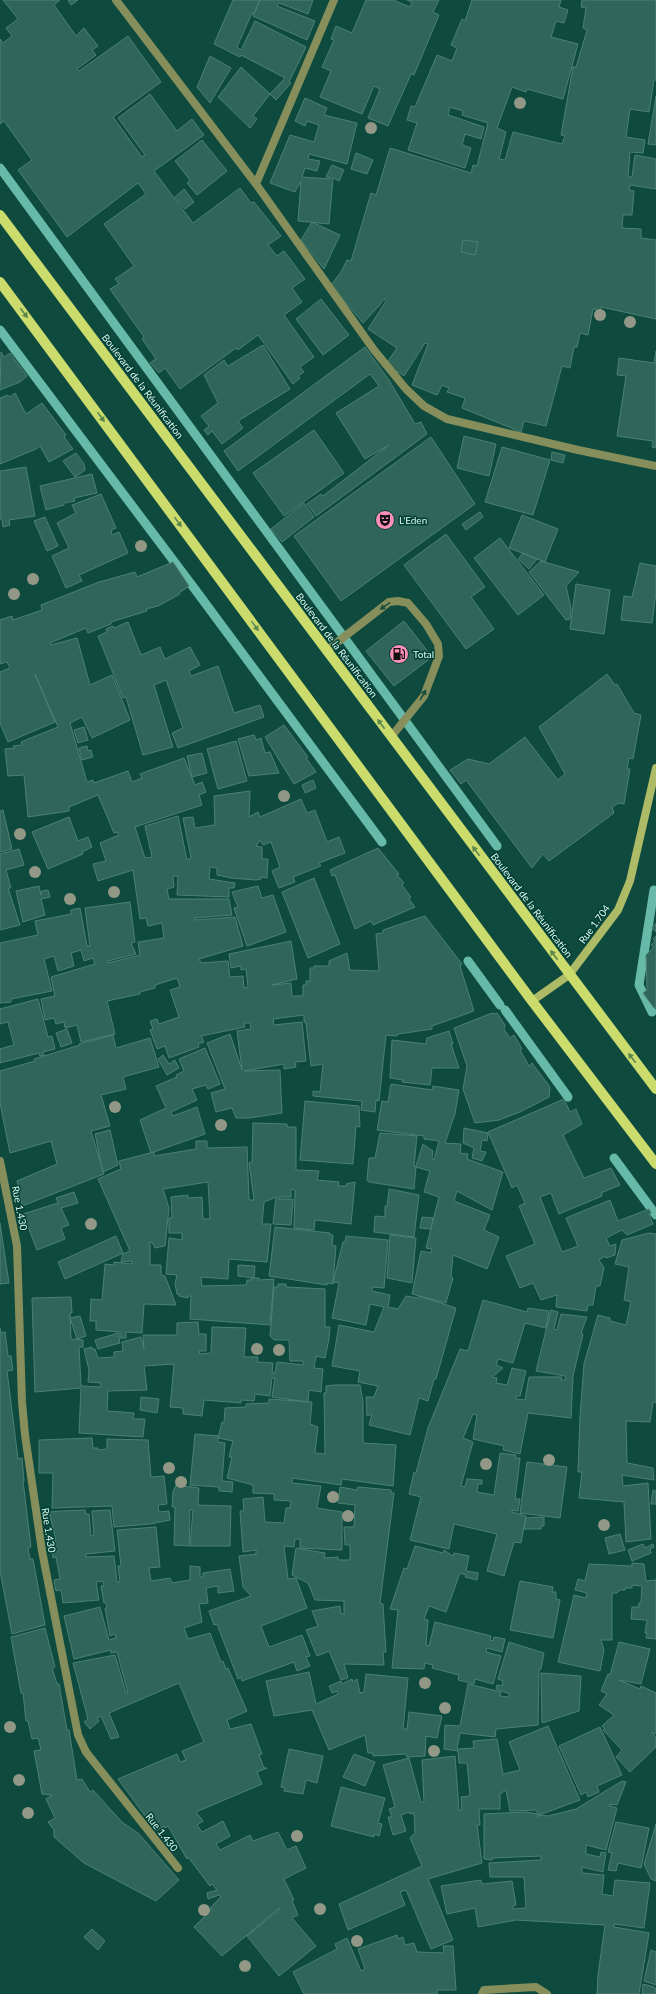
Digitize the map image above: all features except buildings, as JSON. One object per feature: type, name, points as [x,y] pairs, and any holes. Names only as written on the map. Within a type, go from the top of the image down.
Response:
[{"type":"main road","name":"Boulevard de la Réunification","points":[[0,215],[656,1089]]},
{"type":"main road","points":[[0,282],[532,1001],[656,1164]]},
{"type":"street","points":[[116,0],[256,184],[374,350],[406,389],[424,406],[447,419],[578,450],[656,466]]},
{"type":"street","points":[[256,184],[334,0]]},
{"type":"street","points":[[326,651],[389,602],[398,601],[408,603],[426,624],[438,644],[439,656],[436,667],[424,696],[391,736]]},
{"type":"street","name":"Rue 1.704","points":[[532,1001],[569,975],[618,910],[630,880],[656,768]]},
{"type":"street","name":"Rue 1.430","points":[[0,1161],[17,1246],[22,1402],[25,1435],[42,1551],[78,1735],[86,1752],[178,1868]]},
{"type":"street","points":[[482,1994],[484,1990],[536,1987],[547,1994]]},
{"type":"waterway","points":[[0,168],[497,846]]},
{"type":"waterway","points":[[0,330],[194,588],[382,842]]},
{"type":"waterway","points":[[652,1012],[639,985],[654,890]]},
{"type":"waterway","points":[[468,961],[500,1005]]},
{"type":"waterway","points":[[505,1010],[568,1097]]},
{"type":"waterway","points":[[614,1158],[656,1215]]},
{"type":"place","name":"L'Eden","points":[[385,520]]},
{"type":"place","name":"Total","points":[[399,654]]}]
